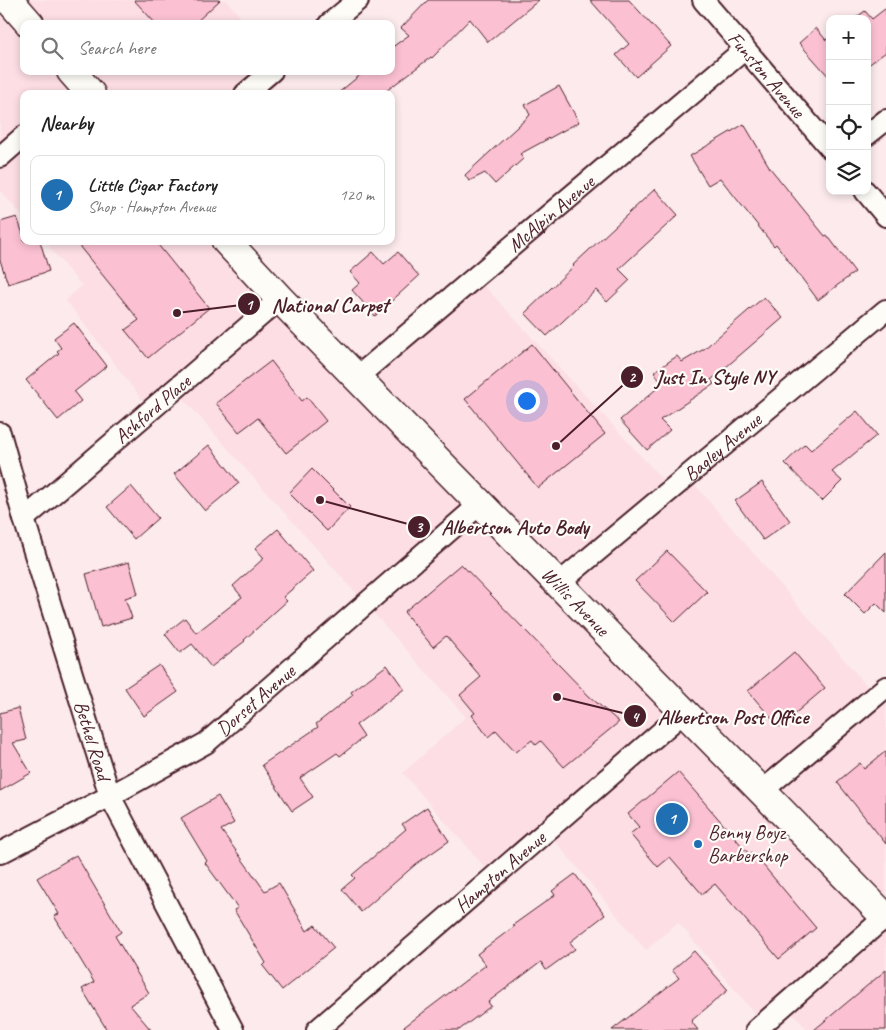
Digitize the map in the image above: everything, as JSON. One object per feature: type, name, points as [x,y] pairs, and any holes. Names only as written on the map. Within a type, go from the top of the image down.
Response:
[{"type":"main road","points":[[9,0],[26,20]]},
{"type":"main road","name":"Willis Avenue","points":[[230,245],[356,378],[886,917]]},
{"type":"street","points":[[334,20],[358,0]]},
{"type":"street","name":"Funston Avenue","points":[[704,0],[826,143]]},
{"type":"street","name":"McAlpin Avenue","points":[[356,378],[745,49]]},
{"type":"street","points":[[250,90],[267,75]]},
{"type":"street","points":[[871,133],[886,120]]},
{"type":"street","points":[[0,157],[20,140]]},
{"type":"street","points":[[868,195],[886,216]]},
{"type":"street","name":"Ashford Place","points":[[24,519],[280,299]]},
{"type":"street","name":"Bagley Avenue","points":[[558,584],[886,310]]},
{"type":"street","name":"Bethel Road","points":[[0,433],[24,519],[110,796],[233,1030]]},
{"type":"street","name":"Dorset Avenue","points":[[0,853],[110,796],[206,743],[480,504]]},
{"type":"street","points":[[762,792],[886,687]]},
{"type":"street","name":"Hampton Avenue","points":[[317,1030],[684,712]]},
{"type":"street","points":[[756,1030],[886,917]]},
{"type":"shaded area","points":[[0,0],[226,0],[243,20],[20,20],[20,75],[267,75],[250,90],[20,90],[20,212],[0,190]]},
{"type":"shaded area","points":[[47,245],[230,245],[356,377],[476,277],[673,491],[689,478],[875,696],[886,687],[886,1030],[808,1030],[785,1005],[763,1023],[678,922],[646,950],[547,831],[491,874],[403,773],[466,717],[175,389],[150,410],[66,300],[82,286]]},
{"type":"building","points":[[134,0],[220,0],[198,20],[152,20]]},
{"type":"building","points":[[428,0],[539,0],[488,42],[470,19],[432,58],[387,90],[342,90],[360,75],[395,75],[395,45],[409,35],[401,28]]},
{"type":"building","points":[[590,0],[629,0],[671,46],[636,77],[616,55],[629,44]]},
{"type":"building","points":[[886,8],[886,52],[871,63],[871,18],[872,19]]},
{"type":"building","points":[[865,11],[868,15],[860,15]]},
{"type":"building","points":[[816,28],[826,40],[826,73],[799,43]]},
{"type":"building","points":[[559,86],[579,122],[520,154],[524,158],[495,184],[485,173],[469,181],[465,175],[530,115],[525,105]]},
{"type":"building","points":[[744,124],[770,168],[825,236],[827,235],[855,272],[818,300],[776,244],[774,246],[720,178],[708,185],[690,156]]},
{"type":"building","points":[[655,189],[678,215],[619,269],[630,280],[607,302],[596,290],[547,336],[525,313],[573,265]]},
{"type":"building","points":[[17,217],[20,226],[20,245],[41,245],[49,271],[8,284],[0,260],[0,222]]},
{"type":"building","points":[[78,245],[158,245],[209,308],[148,358],[125,330],[139,320]]},
{"type":"building","points":[[373,252],[384,264],[398,252],[419,276],[375,316],[352,290],[360,283],[350,272]]},
{"type":"building","points":[[764,297],[783,318],[711,380],[714,384],[660,420],[670,430],[647,450],[620,420],[662,384],[654,372],[677,356],[682,362],[704,349]]},
{"type":"building","points":[[74,323],[107,366],[74,392],[81,401],[58,420],[26,380],[59,353],[57,351],[61,348],[54,338]]},
{"type":"building","points":[[532,344],[605,434],[538,488],[465,399]]},
{"type":"building","points":[[271,361],[302,401],[307,397],[326,421],[286,453],[258,418],[239,432],[216,403]]},
{"type":"building","points":[[857,411],[877,435],[832,472],[842,481],[822,501],[785,463],[805,444],[811,450]]},
{"type":"building","points":[[209,445],[239,483],[205,511],[174,474]]},
{"type":"building","points":[[312,469],[350,507],[327,531],[289,493]]},
{"type":"building","points":[[762,482],[790,521],[763,540],[735,501]]},
{"type":"building","points":[[131,486],[158,518],[134,539],[107,507]]},
{"type":"building","points":[[278,529],[313,571],[283,597],[287,601],[245,641],[211,667],[192,644],[180,653],[165,634],[185,618],[196,633],[242,597],[233,586],[264,558],[255,548]]},
{"type":"building","points":[[667,551],[707,592],[675,622],[635,581]]},
{"type":"building","points":[[886,552],[886,613],[876,603],[865,614],[845,594]]},
{"type":"building","points":[[129,562],[138,594],[125,598],[132,618],[101,627],[86,574]]},
{"type":"building","points":[[461,564],[589,696],[619,722],[564,767],[541,741],[536,745],[532,740],[516,752],[496,730],[488,737],[472,715],[475,713],[460,695],[481,677],[446,636],[433,647],[404,612]]},
{"type":"building","points":[[794,652],[825,688],[779,727],[748,691]]},
{"type":"building","points":[[159,665],[178,692],[144,716],[125,688]]},
{"type":"building","points":[[387,665],[404,689],[356,725],[364,737],[340,756],[337,753],[300,778],[313,797],[292,811],[262,765],[318,727],[316,724],[353,695],[351,692]]},
{"type":"building","points":[[18,708],[26,740],[13,743],[31,773],[0,791],[0,713]]},
{"type":"building","points":[[886,751],[886,844],[837,782],[860,763],[864,769]]},
{"type":"building","points":[[678,772],[749,854],[752,852],[816,928],[779,959],[715,884],[702,894],[670,857],[658,867],[630,834],[639,827],[628,814]]},
{"type":"building","points":[[218,796],[234,823],[221,830],[265,891],[279,883],[307,931],[315,925],[334,948],[282,990],[263,966],[266,963],[234,910],[238,908],[205,863],[207,861],[181,818]]},
{"type":"building","points":[[427,807],[449,841],[416,864],[361,912],[342,889],[355,878],[352,875],[406,829],[402,824]]},
{"type":"building","points":[[76,855],[121,932],[115,936],[149,993],[130,1005],[151,1030],[107,1030],[82,989],[94,982],[54,916],[59,914],[37,878]]},
{"type":"building","points":[[575,874],[605,915],[570,942],[575,949],[546,970],[541,962],[488,1002],[491,1006],[459,1030],[400,1030],[486,965],[477,954],[555,895],[552,891]]},
{"type":"building","points":[[694,951],[728,990],[691,1021],[698,1030],[612,1030],[679,978],[672,970]]},
{"type":"building","points":[[886,970],[886,1030],[814,1030]]},
{"type":"place","name":"National Carpet","points":[[177,313]]},
{"type":"place","name":"Just In Style NY","points":[[556,446]]},
{"type":"place","name":"Albertson Auto Body","points":[[320,500]]},
{"type":"place","name":"Albertson Post Office","points":[[557,697]]},
{"type":"place","name":"Little Cigar Factory","points":[[672,819]]},
{"type":"place","name":"Benny Boyz Barbershop","points":[[698,844]]}]
